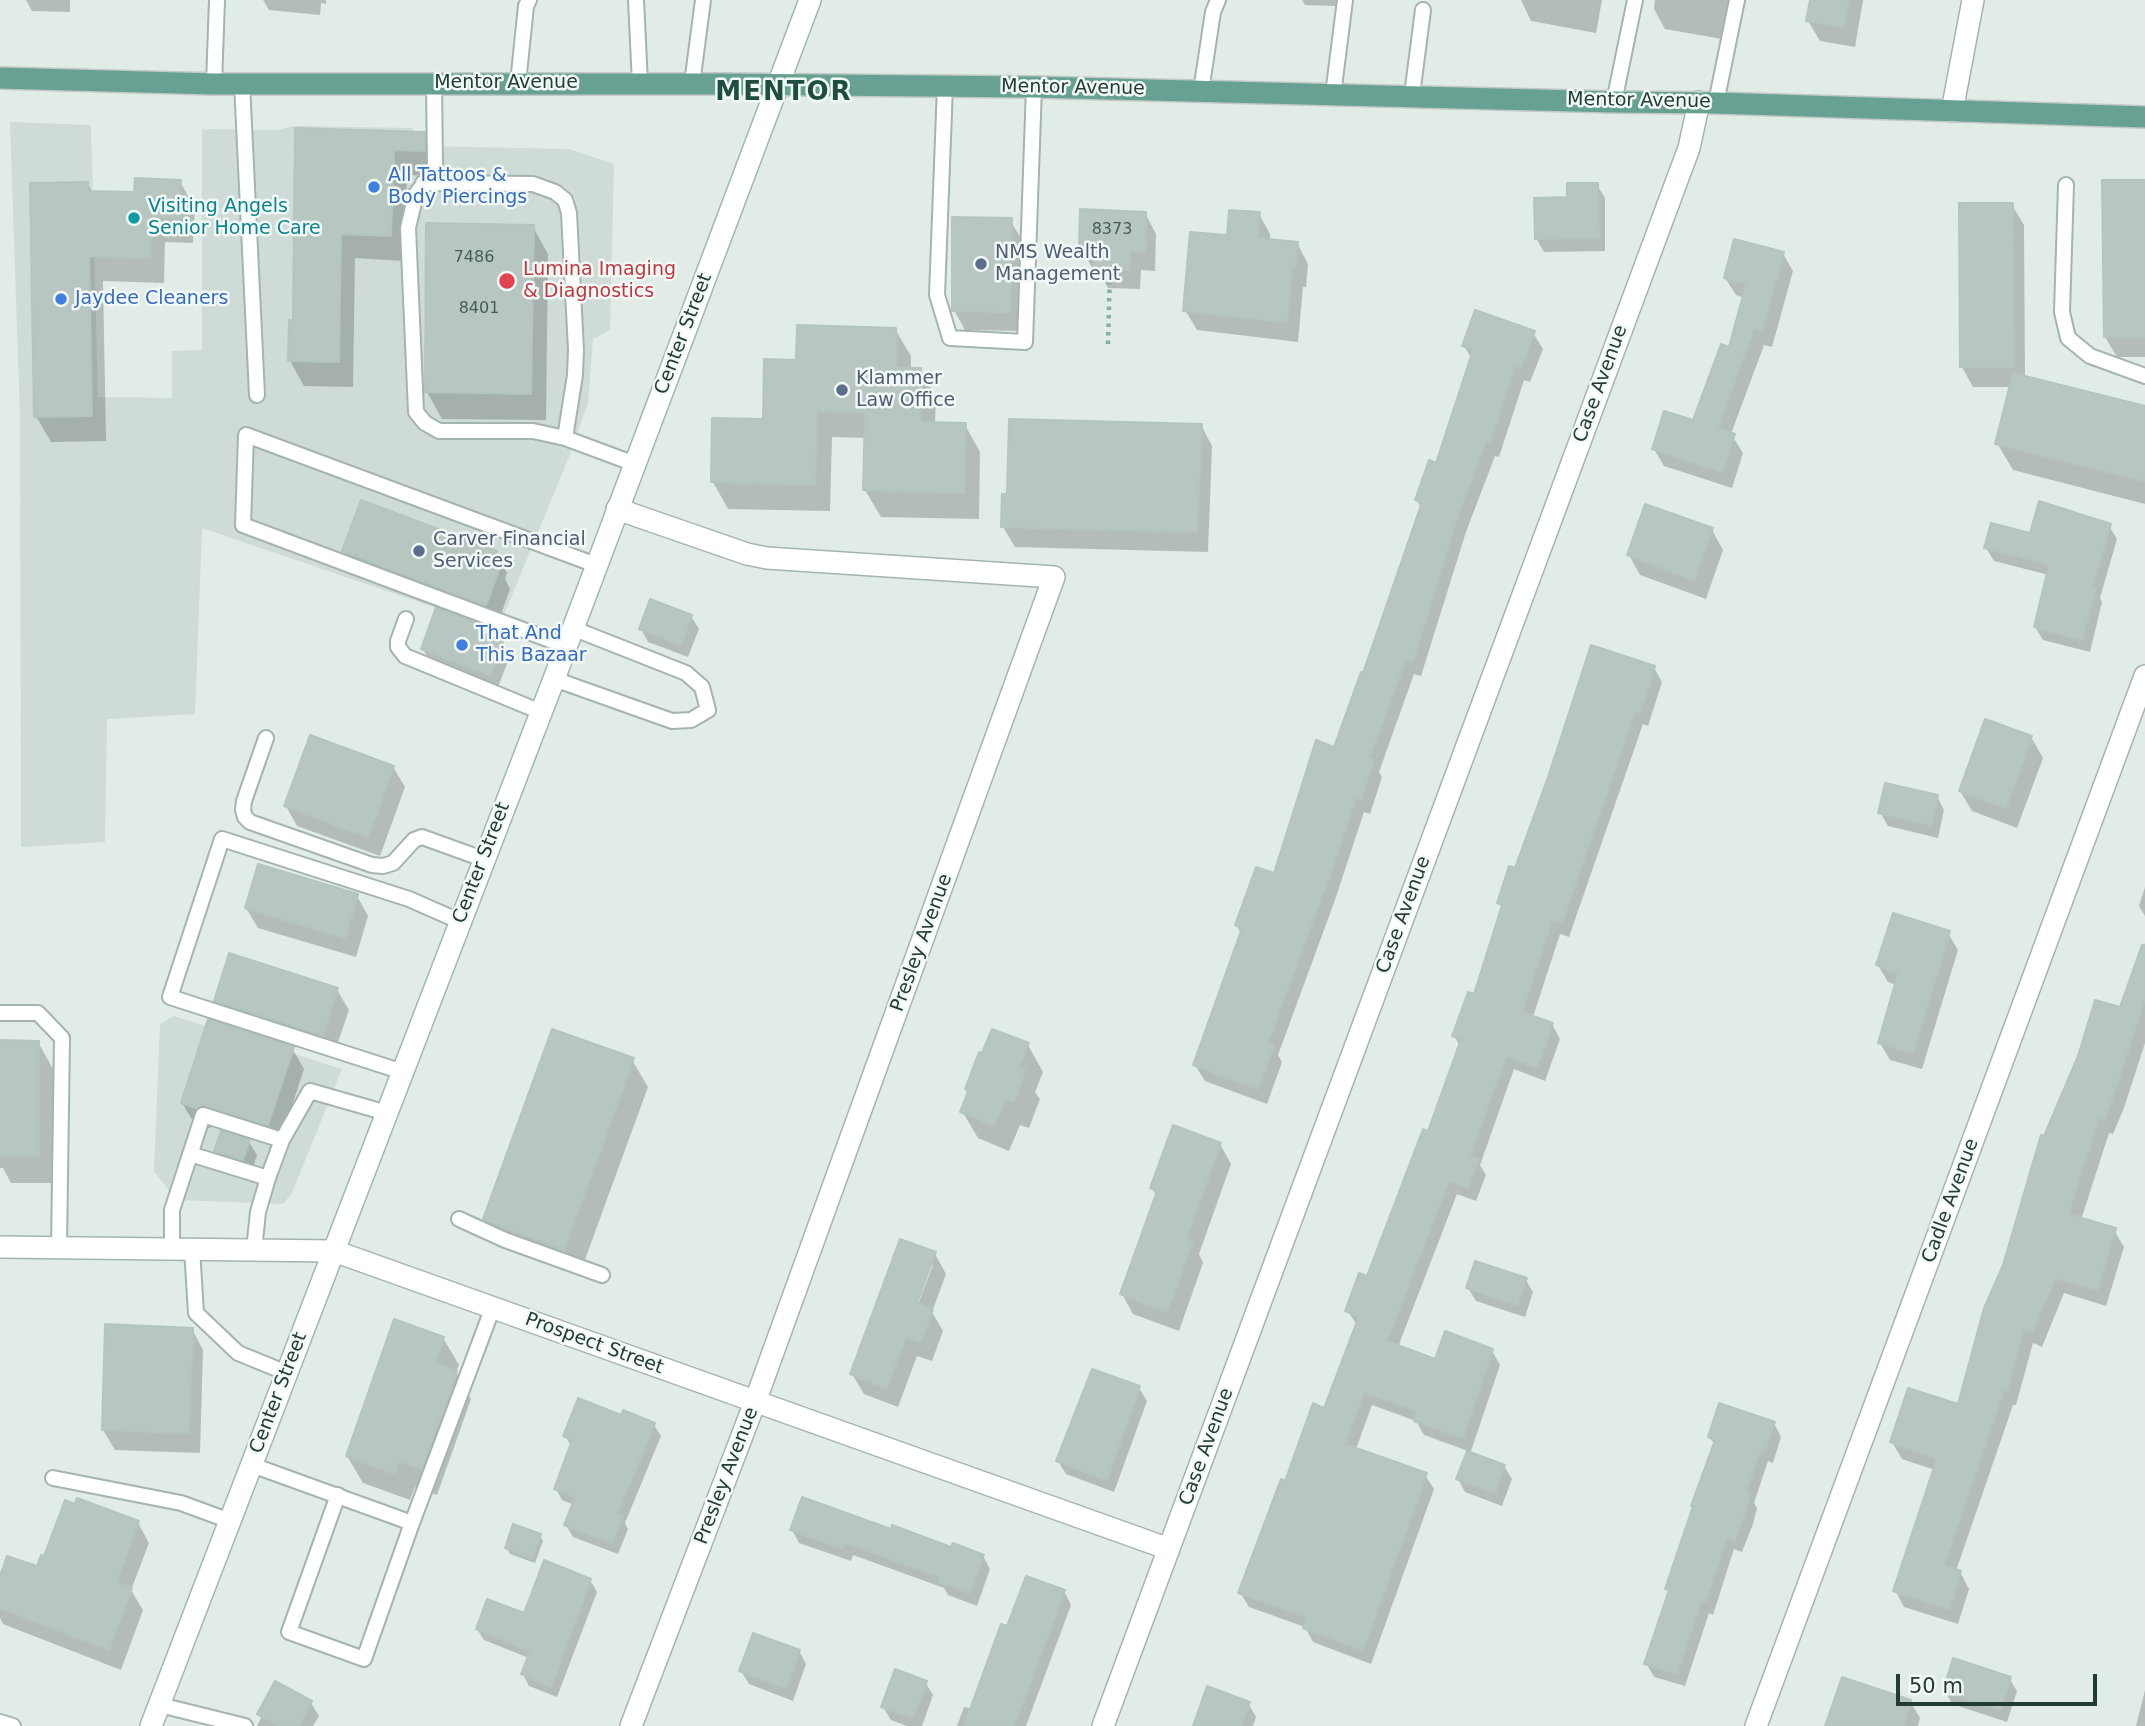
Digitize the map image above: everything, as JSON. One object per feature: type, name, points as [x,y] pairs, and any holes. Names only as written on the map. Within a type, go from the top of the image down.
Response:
[{"type":"main road","name":"Mentor Avenue","points":[[0,78],[214,83],[1034,87],[1708,102],[2145,117]]},
{"type":"street","points":[[1952,111],[1973,0]]},
{"type":"street","name":"Center Street","points":[[151,1726],[554,679],[780,84],[808,1]]},
{"type":"street","name":"Case Avenue","points":[[1102,1726],[1708,102]]},
{"type":"street","name":"Presley Avenue","points":[[617,509],[747,554],[767,558],[1054,577],[755,1402],[631,1726]]},
{"type":"street","name":"Cadle Avenue","points":[[1756,1726],[2145,676]]},
{"type":"street","name":"Prospect Street","points":[[0,1247],[334,1251],[1169,1549]]},
{"type":"lane","points":[[214,83],[217,0]]},
{"type":"lane","points":[[519,83],[526,6],[529,0]]},
{"type":"lane","points":[[636,0],[640,84]]},
{"type":"lane","points":[[692,84],[703,0]]},
{"type":"lane","points":[[1201,91],[1213,12],[1218,0]]},
{"type":"lane","points":[[1333,95],[1345,0]]},
{"type":"lane","points":[[1614,102],[1635,0]]},
{"type":"lane","points":[[1708,102],[1737,0]]},
{"type":"lane","points":[[1412,96],[1423,10]]},
{"type":"lane","points":[[242,83],[257,395]]},
{"type":"lane","points":[[434,83],[435,166],[416,194],[411,206],[408,228],[416,412],[425,424],[439,431],[516,429],[565,438],[635,464]]},
{"type":"lane","points":[[945,86],[937,295],[950,338],[1026,342],[1034,87]]},
{"type":"lane","points":[[423,183],[533,184],[555,192],[565,200],[569,213],[576,350],[575,375],[565,438]]},
{"type":"lane","points":[[2066,185],[2062,312],[2068,338],[2090,356],[2145,376]]},
{"type":"lane","points":[[554,679],[672,721],[691,720],[708,710],[702,687],[686,673],[569,637],[243,525],[246,435],[596,565]]},
{"type":"lane","points":[[406,619],[398,647],[405,656],[541,712]]},
{"type":"lane","points":[[266,738],[244,801],[245,817],[250,822],[372,865],[393,863],[414,840],[422,837],[483,859]]},
{"type":"lane","points":[[403,1072],[170,997],[222,839],[409,899],[459,921]]},
{"type":"lane","points":[[0,1013],[38,1013],[62,1038],[59,1248]]},
{"type":"lane","points":[[254,1250],[258,1212],[268,1178],[282,1139],[310,1091],[387,1114]]},
{"type":"lane","points":[[282,1139],[203,1115],[172,1210],[196,1313],[238,1353],[287,1373]]},
{"type":"lane","points":[[190,1154],[268,1178]]},
{"type":"lane","points":[[459,1219],[505,1240],[602,1275]]},
{"type":"lane","points":[[338,1495],[289,1632],[364,1659],[493,1307]]},
{"type":"lane","points":[[252,1465],[412,1523]]},
{"type":"lane","points":[[53,1478],[181,1503],[230,1521]]},
{"type":"lane","points":[[160,1704],[245,1726]]},
{"type":"lane","points":[[0,1722],[13,1726]]},
{"type":"path","points":[[1108,344],[1110,269]]},
{"type":"shaded area","points":[[10,122],[91,125],[98,397],[172,398],[172,351],[202,350],[202,129],[279,130],[293,126],[412,128],[421,146],[569,149],[614,164],[610,330],[593,339],[588,403],[569,457],[498,629],[202,528],[195,714],[107,719],[105,842],[21,847],[20,416]]},
{"type":"shaded area","points":[[174,1016],[342,1069],[292,1193],[283,1204],[176,1200],[154,1171],[160,1024]]},
{"type":"building","points":[[1810,0],[1849,0],[1844,27],[1806,21]]},
{"type":"building","points":[[295,128],[425,132],[425,151],[394,150],[391,236],[341,234],[339,362],[288,361],[289,320],[293,321]]},
{"type":"building","name":"Jaydee Cleaners","points":[[135,178],[181,180],[180,218],[151,217],[150,258],[89,256],[92,416],[34,417],[30,183],[88,182],[88,191],[134,192]]},
{"type":"building","points":[[2102,180],[2145,180],[2145,337],[2104,337]]},
{"type":"building","points":[[1567,183],[1598,183],[1599,238],[1535,239],[1534,198],[1567,197]]},
{"type":"building","points":[[1959,203],[2013,203],[2014,367],[1960,367]]},
{"type":"building","points":[[1080,209],[1146,212],[1145,251],[1130,251],[1130,270],[1095,268],[1095,250],[1079,249]]},
{"type":"building","points":[[1229,210],[1260,212],[1257,238],[1298,242],[1295,267],[1292,267],[1287,322],[1183,311],[1190,232],[1227,235]]},
{"type":"building","name":"NMS Wealth Management","points":[[952,217],[1012,218],[1010,312],[952,311]]},
{"type":"building","points":[[426,223],[534,225],[531,394],[425,392]]},
{"type":"building","points":[[1734,239],[1784,252],[1762,330],[1754,328],[1718,428],[1735,434],[1722,472],[1652,449],[1664,411],[1693,420],[1721,344],[1729,347],[1746,284],[1724,278]]},
{"type":"building","points":[[1475,310],[1535,331],[1521,367],[1515,365],[1490,442],[1486,441],[1458,515],[1413,661],[1406,659],[1369,758],[1374,760],[1361,799],[1356,797],[1268,1042],[1274,1045],[1258,1089],[1193,1065],[1242,928],[1235,925],[1256,867],[1274,873],[1316,740],[1334,747],[1361,672],[1363,673],[1422,502],[1415,500],[1429,460],[1436,463],[1473,350],[1462,346]]},
{"type":"building","name":"Klammer Law Office","points":[[797,325],[896,328],[896,368],[921,368],[920,422],[966,423],[964,493],[863,490],[865,412],[817,411],[815,485],[711,482],[712,418],[763,419],[764,359],[796,360]]},
{"type":"building","points":[[2013,373],[2145,406],[2145,481],[1995,444]]},
{"type":"building","points":[[1009,419],[1202,424],[1197,532],[1001,527],[1002,494],[1007,494]]},
{"type":"building","name":"Carver Financial Services","points":[[361,500],[497,551],[492,565],[500,568],[486,606],[342,551]]},
{"type":"building","points":[[2039,501],[2111,524],[2092,587],[2096,588],[2082,640],[2034,627],[2049,564],[1984,548],[1991,523],[2030,533]]},
{"type":"building","points":[[1645,504],[1713,528],[1694,580],[1627,555]]},
{"type":"building","points":[[650,599],[692,615],[681,645],[639,629]]},
{"type":"building","name":"That And This Bazaar","points":[[436,607],[479,624],[476,631],[503,642],[491,675],[421,649]]},
{"type":"building","points":[[1591,645],[1655,666],[1640,713],[1635,711],[1562,923],[1552,920],[1522,1012],[1553,1023],[1537,1067],[1506,1056],[1470,1156],[1479,1159],[1468,1188],[1449,1180],[1387,1341],[1435,1359],[1445,1331],[1493,1349],[1463,1438],[1414,1421],[1417,1411],[1364,1392],[1345,1444],[1427,1473],[1363,1650],[1303,1628],[1307,1617],[1238,1593],[1281,1479],[1285,1481],[1313,1403],[1324,1408],[1359,1316],[1345,1311],[1359,1273],[1367,1276],[1423,1129],[1428,1131],[1461,1039],[1452,1036],[1468,992],[1474,994],[1502,905],[1497,903],[1509,866],[1515,868]]},
{"type":"building","points":[[1985,719],[2032,736],[2006,808],[1959,791]]},
{"type":"building","points":[[310,735],[394,766],[368,837],[284,806]]},
{"type":"building","points":[[1885,783],[1938,795],[1931,825],[1878,813]]},
{"type":"building","points":[[258,864],[358,894],[345,938],[245,908]]},
{"type":"building","points":[[1893,913],[1950,931],[1913,1053],[1878,1043],[1898,973],[1876,965]]},
{"type":"building","points":[[2142,945],[2145,945],[2145,998],[2115,1091],[2104,1119],[2099,1117],[2068,1214],[2116,1228],[2097,1290],[2055,1278],[2032,1332],[2024,1328],[2007,1390],[2004,1389],[1944,1565],[1961,1571],[1949,1609],[1893,1591],[1937,1458],[1890,1442],[1908,1388],[1958,1404],[1984,1308],[2003,1265],[2041,1135],[2044,1136],[2078,1056],[2095,1000],[2120,1007]]},
{"type":"building","points":[[229,953],[338,988],[323,1035],[214,1001]]},
{"type":"building","points":[[208,1019],[294,1047],[268,1125],[206,1106],[196,1108],[181,1103]]},
{"type":"building","points":[[552,1029],[634,1058],[564,1250],[483,1219]]},
{"type":"building","points":[[992,1029],[1029,1043],[1019,1068],[1025,1071],[1014,1102],[1005,1099],[994,1125],[960,1112],[968,1091],[965,1089],[979,1052],[982,1053]]},
{"type":"building","points":[[0,1040],[39,1041],[39,1156],[0,1156]]},
{"type":"building","points":[[1173,1125],[1221,1143],[1186,1239],[1193,1241],[1167,1312],[1120,1294],[1157,1191],[1150,1188]]},
{"type":"building","points":[[221,1131],[250,1140],[243,1160],[214,1151]]},
{"type":"building","points":[[900,1239],[936,1252],[917,1303],[933,1310],[921,1342],[906,1337],[886,1388],[850,1374]]},
{"type":"building","points":[[1475,1261],[1527,1278],[1517,1305],[1466,1288]]},
{"type":"building","points":[[394,1319],[444,1337],[435,1363],[457,1371],[422,1469],[399,1461],[395,1474],[346,1456]]},
{"type":"building","points":[[105,1324],[193,1328],[189,1433],[102,1430]]},
{"type":"building","points":[[1092,1369],[1140,1386],[1107,1480],[1056,1461]]},
{"type":"building","points":[[578,1398],[621,1415],[623,1410],[655,1423],[617,1514],[623,1516],[612,1543],[564,1525],[575,1497],[554,1489],[572,1440],[563,1436]]},
{"type":"building","points":[[1719,1403],[1775,1422],[1765,1450],[1761,1449],[1746,1492],[1750,1493],[1735,1540],[1727,1537],[1705,1602],[1701,1601],[1677,1674],[1644,1664],[1669,1590],[1665,1589],[1691,1506],[1715,1440],[1708,1437]]},
{"type":"building","points":[[1467,1451],[1505,1465],[1495,1493],[1456,1479]]},
{"type":"building","points":[[802,1497],[891,1529],[892,1525],[951,1547],[953,1543],[984,1555],[970,1593],[938,1582],[940,1577],[846,1543],[843,1549],[790,1530]]},
{"type":"building","points":[[77,1498],[139,1521],[116,1582],[132,1588],[109,1650],[0,1608],[0,1576],[7,1556],[37,1566],[41,1555],[44,1556],[65,1500],[75,1504]]},
{"type":"building","points":[[513,1524],[541,1534],[532,1558],[505,1548]]},
{"type":"building","points":[[544,1560],[591,1579],[551,1687],[521,1674],[530,1651],[476,1629],[487,1599],[524,1613]]},
{"type":"building","points":[[1026,1576],[1065,1590],[1014,1726],[964,1726],[1001,1624],[1007,1626]]},
{"type":"building","points":[[753,1633],[800,1650],[786,1688],[739,1671]]},
{"type":"building","points":[[1953,1658],[2011,1677],[2000,1710],[1943,1691]]},
{"type":"building","points":[[895,1669],[927,1681],[913,1718],[881,1707]]},
{"type":"building","points":[[1842,1677],[1911,1700],[1903,1726],[1825,1726]]},
{"type":"building","points":[[275,1681],[312,1701],[299,1726],[280,1726],[257,1714]]},
{"type":"building","points":[[1207,1686],[1250,1702],[1241,1726],[1193,1726]]},
{"type":"place","name":"All Tattoos & Body Piercings","points":[[374,187]]},
{"type":"place","name":"Visiting Angels Senior Home Care","points":[[134,218]]},
{"type":"place","name":"NMS Wealth Management","points":[[981,264]]},
{"type":"place","name":"Lumina Imaging & Diagnostics","points":[[507,281]]},
{"type":"place","name":"Jaydee Cleaners","points":[[61,299]]},
{"type":"place","name":"Klammer Law Office","points":[[842,390]]},
{"type":"place","name":"Carver Financial Services","points":[[419,551]]},
{"type":"place","name":"That And This Bazaar","points":[[462,645]]},
{"type":"district","name":"MENTOR","points":[[784,93]]}]
